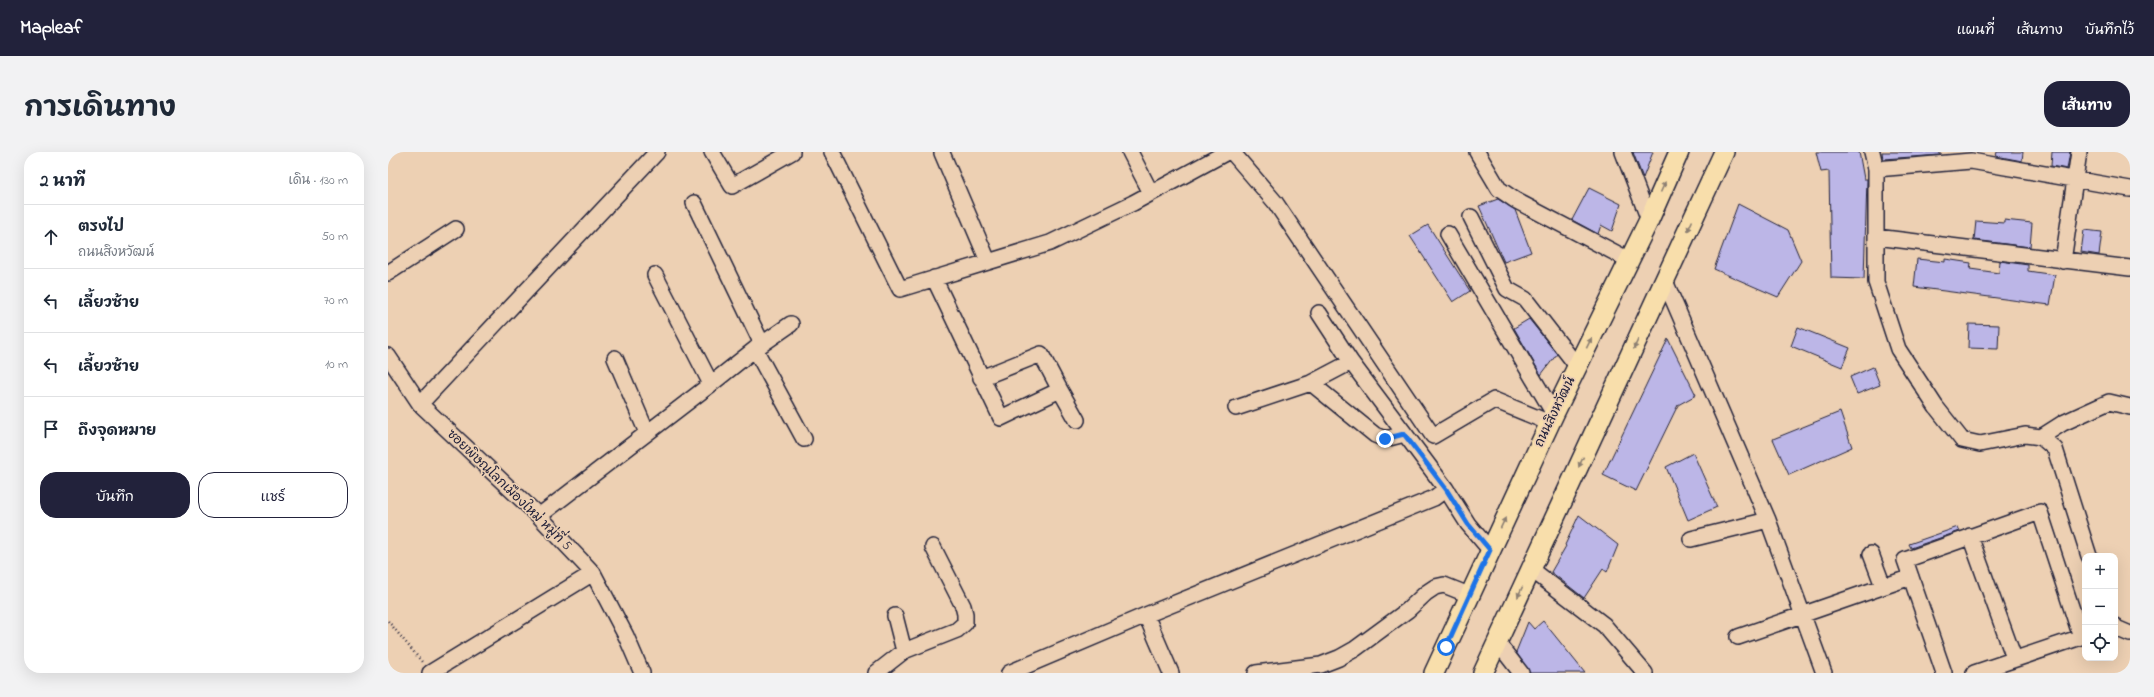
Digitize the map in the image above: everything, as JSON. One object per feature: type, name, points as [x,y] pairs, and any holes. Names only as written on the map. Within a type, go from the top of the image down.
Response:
[{"type":"main road","name":"ถนนสิงหวัฒน์","points":[[1434,673],[1490,550],[1679,152]]},
{"type":"main road","points":[[1483,673],[1724,152]]},
{"type":"street","points":[[420,404],[657,152]]},
{"type":"street","points":[[712,152],[732,186],[792,152]]},
{"type":"street","points":[[832,152],[900,289],[1050,242],[1151,193],[1227,152]]},
{"type":"street","points":[[1130,152],[1151,193]]},
{"type":"street","points":[[1232,152],[1275,202],[1434,436],[1494,400],[1552,419]]},
{"type":"street","points":[[1477,152],[1499,188],[1515,200],[1629,260]]},
{"type":"street","points":[[1623,152],[1648,220]]},
{"type":"street","points":[[1872,152],[1876,169],[1876,282],[1898,349],[1936,407],[1962,440],[1980,444],[2025,435],[2041,437],[2055,449],[2088,553]]},
{"type":"street","points":[[2063,261],[2079,152]]},
{"type":"street","points":[[942,153],[988,262]]},
{"type":"street","points":[[1876,169],[1971,161],[2130,188]]},
{"type":"street","points":[[694,203],[758,346],[804,439]]},
{"type":"street","points":[[1471,216],[1507,289],[1525,299],[1578,366]]},
{"type":"street","points":[[388,273],[456,229]]},
{"type":"street","points":[[1448,234],[1552,419]]},
{"type":"street","points":[[1876,237],[2130,268]]},
{"type":"street","points":[[655,274],[711,384]]},
{"type":"street","points":[[934,278],[1001,418],[1060,390]]},
{"type":"street","points":[[1665,281],[1768,520],[1824,673]]},
{"type":"street","points":[[1319,313],[1351,362],[1446,489],[1468,524],[1490,550]]},
{"type":"street","points":[[539,516],[758,346],[791,324]]},
{"type":"street","points":[[981,378],[1041,354],[1077,420]]},
{"type":"street","name":"ซอยพิษณุโลกเมืองใหม่ หมู่ที่ 5","points":[[388,356],[420,404],[539,516],[593,573],[626,636],[642,673]]},
{"type":"street","points":[[615,358],[647,433]]},
{"type":"street","points":[[1236,408],[1311,382],[1351,362]]},
{"type":"street","points":[[1311,382],[1375,435],[1385,439],[1404,434]]},
{"type":"street","points":[[2041,437],[2063,423],[2109,402],[2130,407]]},
{"type":"street","points":[[1009,673],[1146,615],[1434,498],[1446,489]]},
{"type":"street","points":[[1944,673],[1905,560],[2040,512],[2081,637],[2014,658],[1974,673]]},
{"type":"street","points":[[1691,539],[1768,520]]},
{"type":"street","points":[[1970,536],[2014,658]]},
{"type":"street","points":[[876,673],[904,651],[956,630],[965,623],[963,606],[933,547]]},
{"type":"street","points":[[1871,554],[1883,586]]},
{"type":"street","points":[[1531,569],[1604,625],[1645,673]]},
{"type":"street","points":[[431,673],[593,573]]},
{"type":"street","points":[[1738,637],[1803,613],[1911,577]]},
{"type":"street","points":[[1256,673],[1321,665],[1339,658],[1355,649],[1408,610],[1426,593],[1435,587],[1444,585],[1469,596]]},
{"type":"street","points":[[1146,615],[1171,673]]},
{"type":"street","points":[[895,616],[904,651]]},
{"type":"street","points":[[2118,629],[2130,634]]},
{"type":"street","points":[[1497,642],[1521,673]]},
{"type":"path","points":[[388,621],[431,673]]},
{"type":"building","points":[[1633,152],[1653,152],[1643,178],[1634,155]]},
{"type":"building","points":[[1816,152],[1859,152],[1864,179],[1867,179],[1864,279],[1831,278],[1829,171],[1821,172]]},
{"type":"building","points":[[1882,152],[1940,152],[1940,155],[1883,159]]},
{"type":"building","points":[[1997,152],[2023,152],[2022,161],[1996,156]]},
{"type":"building","points":[[2052,152],[2070,152],[2067,169],[2051,166]]},
{"type":"building","points":[[1589,188],[1621,204],[1612,231],[1601,225],[1598,234],[1572,220]]},
{"type":"building","points":[[1498,199],[1515,210],[1531,252],[1504,262],[1479,206]]},
{"type":"building","points":[[1738,204],[1788,230],[1801,261],[1778,297],[1714,269]]},
{"type":"building","points":[[2004,220],[2032,223],[2030,247],[1974,240],[1976,221],[2004,223]]},
{"type":"building","points":[[1428,225],[1470,291],[1453,302],[1410,236]]},
{"type":"building","points":[[2084,230],[2102,232],[2099,255],[2081,252]]},
{"type":"building","points":[[1917,259],[1945,262],[1945,259],[1971,263],[1970,269],[1999,273],[2000,261],[2028,265],[2028,271],[2055,275],[2050,305],[1914,287]]},
{"type":"building","points":[[1529,319],[1557,354],[1541,375],[1514,328]]},
{"type":"building","points":[[1969,324],[1999,325],[1998,349],[1968,348]]},
{"type":"building","points":[[1798,327],[1850,348],[1842,367],[1791,346]]},
{"type":"building","points":[[1668,339],[1696,395],[1678,405],[1636,491],[1603,475]]},
{"type":"building","points":[[1873,367],[1880,385],[1857,394],[1850,377]]},
{"type":"building","points":[[1840,412],[1852,447],[1789,475],[1773,439]]},
{"type":"building","points":[[1693,453],[1717,507],[1688,520],[1666,467]]},
{"type":"building","points":[[1579,515],[1618,545],[1607,572],[1603,569],[1584,598],[1551,572],[1566,546],[1565,545]]},
{"type":"building","points":[[1958,527],[1960,531],[1911,548],[1909,544]]},
{"type":"building","points":[[1543,621],[1585,673],[1530,673],[1516,652],[1528,622],[1534,629]]},
{"type":"route","points":[[1385,439],[1392,439],[1404,434],[1446,489],[1468,524],[1490,550],[1446,647]]}]
